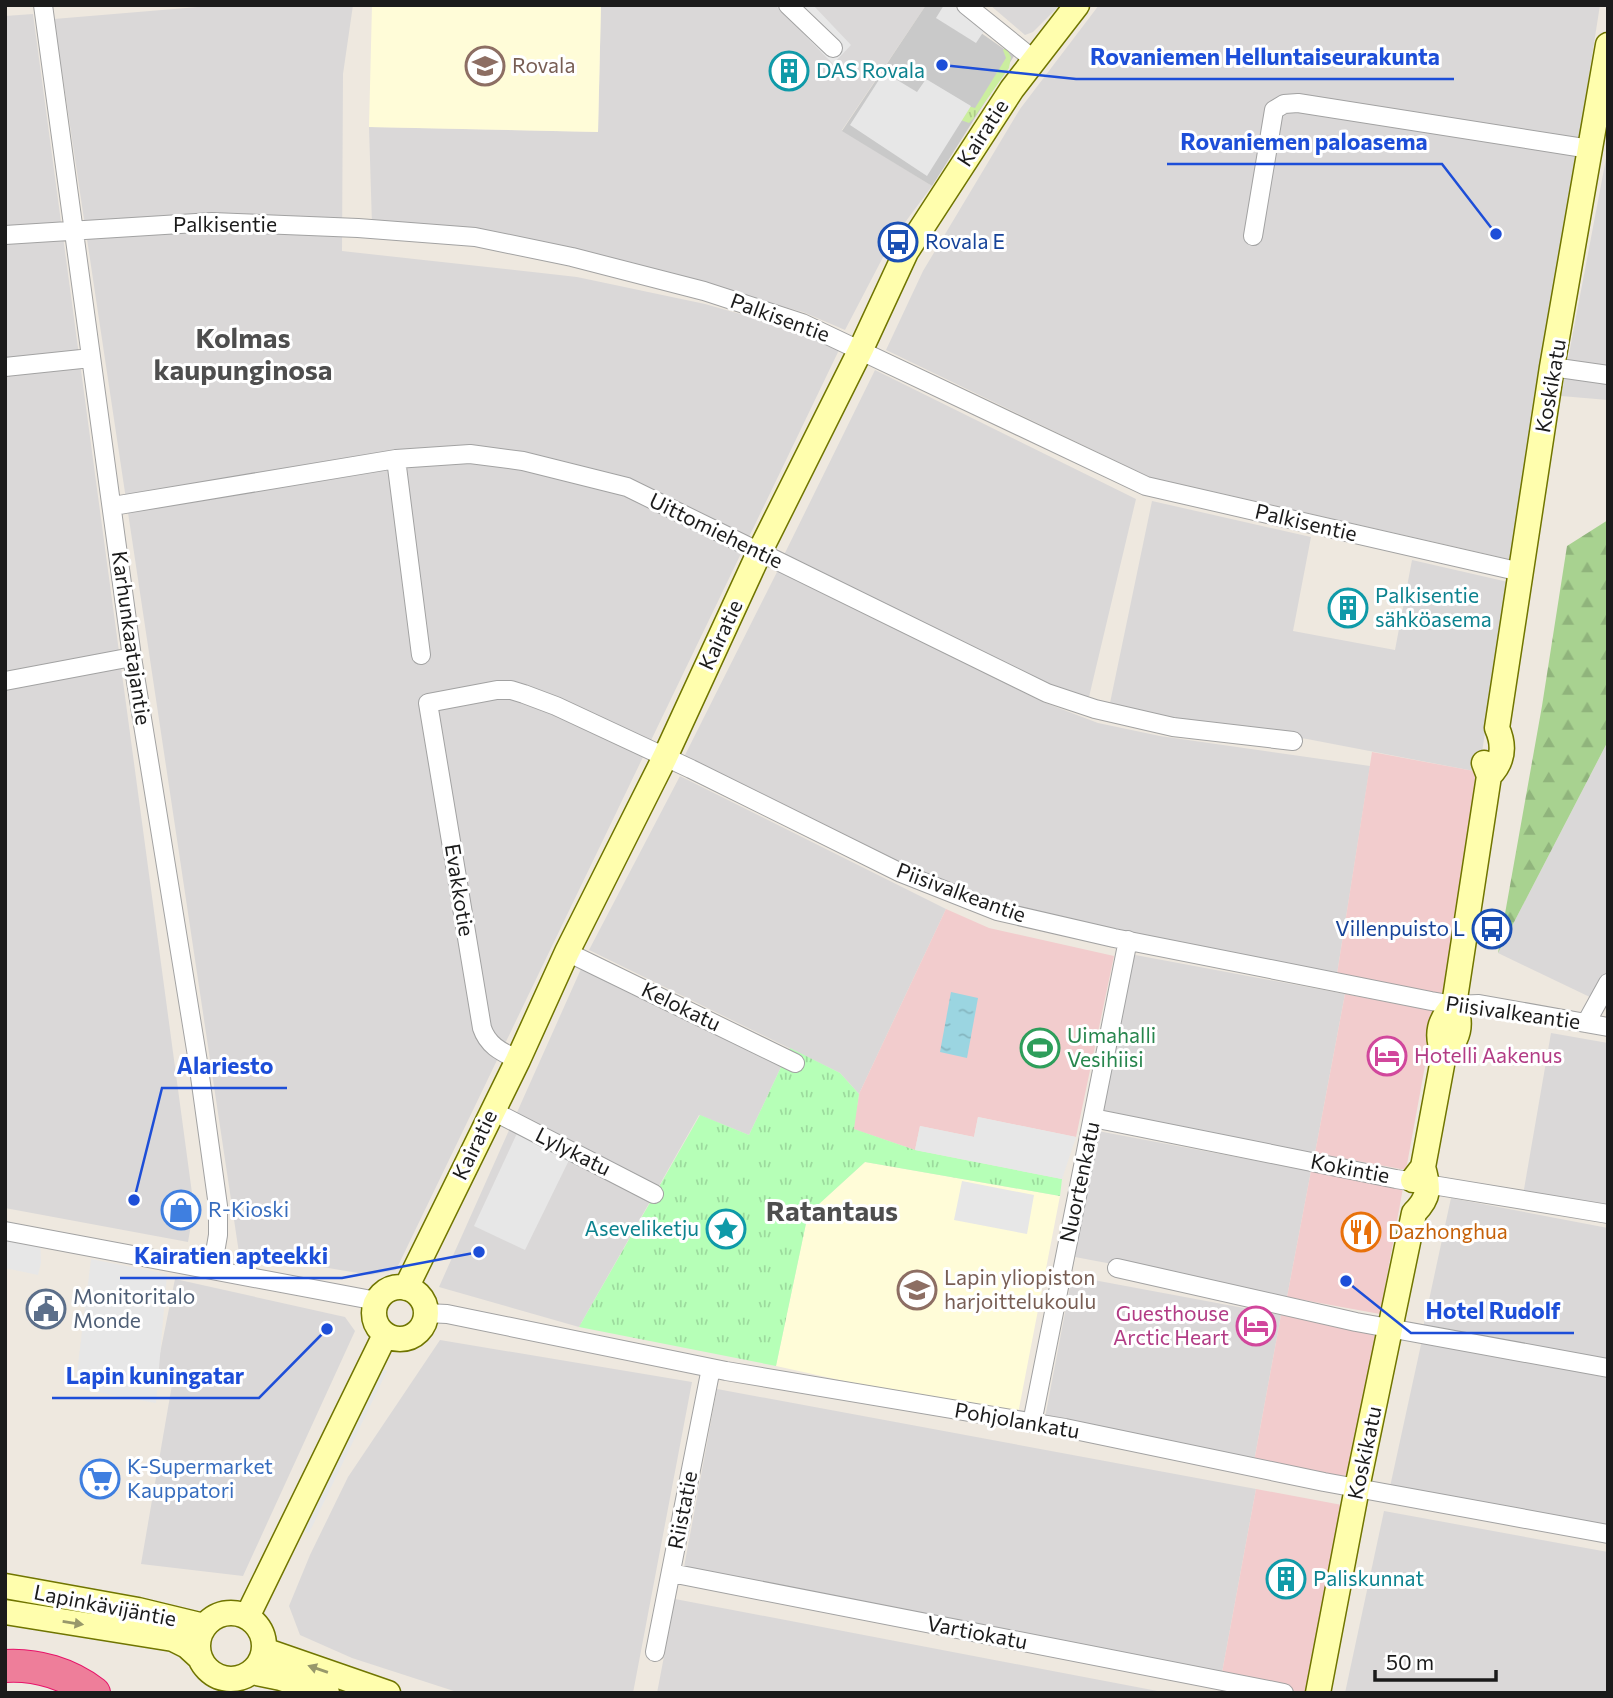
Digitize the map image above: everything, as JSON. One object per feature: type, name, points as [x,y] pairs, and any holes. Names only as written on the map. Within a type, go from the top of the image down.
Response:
[{"type":"highway","points":[[5,1666],[51,1671],[75,1680],[94,1693]]},
{"type":"main road","name":"Kairatie","points":[[406,1288],[518,1060],[567,952],[665,757],[759,553],[862,349],[906,252],[1033,59],[1077,5]]},
{"type":"main road","name":"Koskikatu","points":[[1318,1693],[1414,1213],[1409,1202],[1421,1177],[1444,1054],[1438,1040],[1440,1028],[1443,1016],[1454,1005],[1489,776],[1483,762],[1485,749],[1488,738],[1497,728],[1552,367],[1608,45]]},
{"type":"main road","points":[[406,1288],[420,1297],[426,1313],[421,1328],[416,1334],[400,1339],[385,1335],[374,1316],[377,1301],[389,1290],[406,1288]]},
{"type":"main road","points":[[247,1617],[385,1335]]},
{"type":"main road","name":"Lapinkävijäntie","points":[[5,1586],[138,1610],[204,1626]]},
{"type":"main road","name":"Lapinkävijäntie","points":[[5,1612],[173,1639],[200,1657]]},
{"type":"main road","points":[[224,1614],[247,1617],[261,1631],[264,1650],[260,1662],[252,1672],[232,1680],[220,1678],[208,1670],[200,1657],[198,1641],[204,1626],[216,1616],[224,1614]]},
{"type":"main road","points":[[264,1650],[388,1693]]},
{"type":"main road","points":[[252,1672],[327,1693]]},
{"type":"street","name":"Karhunkaatajantie","points":[[43,5],[132,657],[198,1062],[218,1206],[218,1235],[212,1270]]},
{"type":"street","points":[[788,5],[833,48]]},
{"type":"street","points":[[966,5],[1033,59]]},
{"type":"street","points":[[1253,236],[1274,110],[1284,104],[1298,103],[1590,149]]},
{"type":"street","name":"Palkisentie","points":[[5,235],[212,222],[475,237],[572,257],[704,291],[802,323],[862,349],[1146,486],[1521,572]]},
{"type":"street","points":[[5,367],[91,358]]},
{"type":"street","points":[[1552,367],[1608,375]]},
{"type":"street","name":"Uittomiehentie","points":[[113,506],[396,459],[470,454],[523,461],[627,487],[1047,693],[1095,709],[1174,727],[1293,741]]},
{"type":"street","points":[[396,459],[421,655]]},
{"type":"street","points":[[5,681],[132,657]]},
{"type":"street","name":"Piisivalkeantie","points":[[428,703],[497,690],[511,690],[556,706],[901,873],[997,911],[1454,1005],[1479,1004],[1608,1027]]},
{"type":"street","name":"Evakkotie","points":[[428,703],[482,1028],[485,1038],[496,1050],[518,1060]]},
{"type":"street","name":"Nuortenkatu","points":[[1032,1423],[1128,940]]},
{"type":"street","name":"Kelokatu","points":[[567,952],[794,1062]]},
{"type":"street","points":[[1586,1023],[1608,983]]},
{"type":"street","name":"Lylykatu","points":[[493,1111],[654,1194]]},
{"type":"street","name":"Kokintie","points":[[1093,1118],[1421,1177],[1608,1214]]},
{"type":"street","points":[[5,1231],[377,1301]]},
{"type":"street","points":[[1117,1268],[1391,1328],[1608,1368]]},
{"type":"street","name":"Pohjolankatu","points":[[426,1313],[447,1314],[711,1368],[1065,1427],[1357,1488],[1608,1534]]},
{"type":"street","name":"Riistatie","points":[[655,1652],[711,1368]]},
{"type":"street","name":"Vartiokatu","points":[[671,1573],[1284,1693]]},
{"type":"shaded area","points":[[222,5],[353,5],[343,74],[342,251],[577,277],[705,304],[797,330],[839,350],[396,1270],[370,1275],[239,1253],[54,19]]},
{"type":"shaded area","name":"Rovala","points":[[372,5],[601,5],[598,132],[369,127]]},
{"type":"shaded area","points":[[601,5],[926,5],[842,130],[932,186],[892,240],[845,330],[803,312],[575,252],[372,225],[369,127],[598,132]]},
{"type":"shaded area","points":[[778,5],[813,5],[851,45],[833,64]]},
{"type":"shaded area","points":[[926,5],[941,5],[1014,56],[932,186],[842,131]]},
{"type":"shaded area","points":[[944,5],[952,5],[986,28],[976,43],[936,18]]},
{"type":"shaded area","points":[[990,5],[1060,5],[1033,32],[1025,35]]},
{"type":"shaded area","points":[[1099,5],[1600,5],[1513,560],[1149,477],[886,350],[923,271],[1020,109]]},
{"type":"shaded area","points":[[33,14],[194,1208],[188,1242],[5,1208],[5,16]]},
{"type":"shaded area","points":[[884,72],[917,92],[926,79],[971,106],[927,176],[850,125]]},
{"type":"shaded area","points":[[1608,148],[1608,400],[1561,396]]},
{"type":"shaded area","points":[[875,370],[1136,499],[1089,697],[1048,685],[784,555]]},
{"type":"shaded area","points":[[1152,501],[1311,537],[1293,631],[1395,650],[1412,560],[1508,582],[1479,772],[1307,739],[1180,720],[1110,703]]},
{"type":"shaded area","points":[[778,570],[1043,702],[1098,723],[1160,736],[1370,766],[1337,974],[999,909],[905,871],[684,757]]},
{"type":"shaded area","points":[[1608,741],[1608,973],[1594,999],[1498,953]]},
{"type":"shaded area","points":[[1372,752],[1479,772],[1444,995],[1337,974]]},
{"type":"shaded area","points":[[680,776],[946,909],[859,1094],[840,1073],[589,950]]},
{"type":"shaded area","points":[[946,909],[989,928],[1114,956],[1076,1137],[978,1117],[974,1137],[920,1126],[915,1150],[853,1129],[859,1094]]},
{"type":"shaded area","points":[[1130,954],[1345,994],[1315,1153],[1100,1113]]},
{"type":"shaded area","points":[[581,969],[782,1065],[749,1135],[699,1115],[579,1327],[439,1287]]},
{"type":"shaded area","points":[[1345,994],[1435,1011],[1406,1170],[1315,1153]]},
{"type":"shaded area","points":[[1551,1033],[1608,1043],[1608,1211],[1523,1195]]},
{"type":"shaded area","points":[[978,1117],[1076,1137],[1062,1179],[915,1150],[920,1126],[974,1137]]},
{"type":"shaded area","points":[[519,1129],[571,1156],[525,1250],[474,1226]]},
{"type":"shaded area","points":[[1098,1131],[1311,1171],[1287,1297],[1075,1257]]},
{"type":"shaded area","name":"Lapin yliopiston harjoittelukoulu","points":[[865,1162],[1060,1196],[1017,1419],[776,1366],[808,1214]]},
{"type":"shaded area","points":[[1311,1171],[1403,1188],[1380,1314],[1287,1297]]},
{"type":"shaded area","points":[[962,1181],[1034,1195],[1027,1234],[954,1220]]},
{"type":"shaded area","points":[[1451,1198],[1608,1228],[1608,1365],[1423,1328]]},
{"type":"shaded area","points":[[5,1226],[40,1233],[41,1263],[38,1275],[5,1268]]},
{"type":"shaded area","points":[[91,1259],[167,1274],[156,1403],[75,1388]]},
{"type":"shaded area","points":[[1072,1276],[1281,1315],[1253,1467],[1043,1428]]},
{"type":"shaded area","points":[[175,1279],[345,1317],[355,1331],[243,1576],[141,1564],[173,1379],[155,1378]]},
{"type":"shaded area","points":[[1281,1315],[1376,1333],[1347,1485],[1253,1467]]},
{"type":"shaded area","points":[[440,1340],[692,1382],[633,1693],[460,1693],[352,1658],[300,1635],[289,1606],[310,1555],[348,1477]]},
{"type":"shaded area","points":[[1422,1340],[1608,1378],[1608,1537],[1388,1496]]},
{"type":"shaded area","points":[[378,1367],[387,1371],[309,1533],[300,1529]]},
{"type":"shaded area","points":[[717,1389],[1256,1489],[1221,1678],[682,1578]]},
{"type":"shaded area","points":[[1256,1489],[1342,1505],[1307,1693],[1221,1678]]},
{"type":"shaded area","points":[[1384,1511],[1608,1552],[1608,1693],[1345,1693]]},
{"type":"shaded area","points":[[675,1599],[1168,1693],[657,1693]]},
{"type":"green space","points":[[1006,47],[1011,57],[1009,68],[973,119],[969,123],[947,115],[957,103],[975,108],[1006,58],[1003,50]]},
{"type":"green space","points":[[1608,520],[1608,741],[1498,953],[1567,546]]},
{"type":"green space","points":[[790,1048],[840,1073],[859,1094],[854,1129],[915,1150],[1062,1179],[1060,1196],[865,1162],[808,1214],[776,1366],[579,1327],[700,1115],[749,1135]]},
{"type":"water","points":[[951,992],[978,998],[967,1058],[940,1052]]},
{"type":"place","name":"Rovaniemen Helluntaiseurakunta","points":[[942,65]]},
{"type":"place","name":"Rovala","points":[[485,66]]},
{"type":"place","name":"DAS Rovala","points":[[789,71]]},
{"type":"place","name":"Rovaniemen paloasema","points":[[1496,234]]},
{"type":"place","name":"Rovala E","points":[[898,242]]},
{"type":"place","name":"Palkisentie sähköasema","points":[[1348,608]]},
{"type":"place","name":"Villenpuisto L","points":[[1492,929]]},
{"type":"place","name":"Uimahalli Vesihiisi","points":[[1040,1048]]},
{"type":"place","name":"Hotelli Aakenus","points":[[1387,1056]]},
{"type":"place","name":"Alariesto","points":[[134,1200]]},
{"type":"place","name":"R-Kioski","points":[[181,1210]]},
{"type":"place","name":"Aseveliketju","points":[[726,1229]]},
{"type":"place","name":"Dazhonghua","points":[[1361,1232]]},
{"type":"place","name":"Kairatien apteekki","points":[[479,1252]]},
{"type":"place","name":"Hotel Rudolf","points":[[1346,1281]]},
{"type":"place","name":"Lapin yliopiston harjoittelukoulu","points":[[917,1290]]},
{"type":"place","name":"Monitoritalo Monde","points":[[46,1309]]},
{"type":"place","name":"Guesthouse Arctic Heart","points":[[1256,1326]]},
{"type":"place","name":"Lapin kuningatar","points":[[327,1329]]},
{"type":"place","name":"K-Supermarket Kauppatori","points":[[100,1479]]},
{"type":"place","name":"Paliskunnat","points":[[1286,1579]]},
{"type":"district","name":"Kolmas kaupunginosa","points":[[243,354]]},
{"type":"district","name":"Ratantaus","points":[[832,1211]]}]
